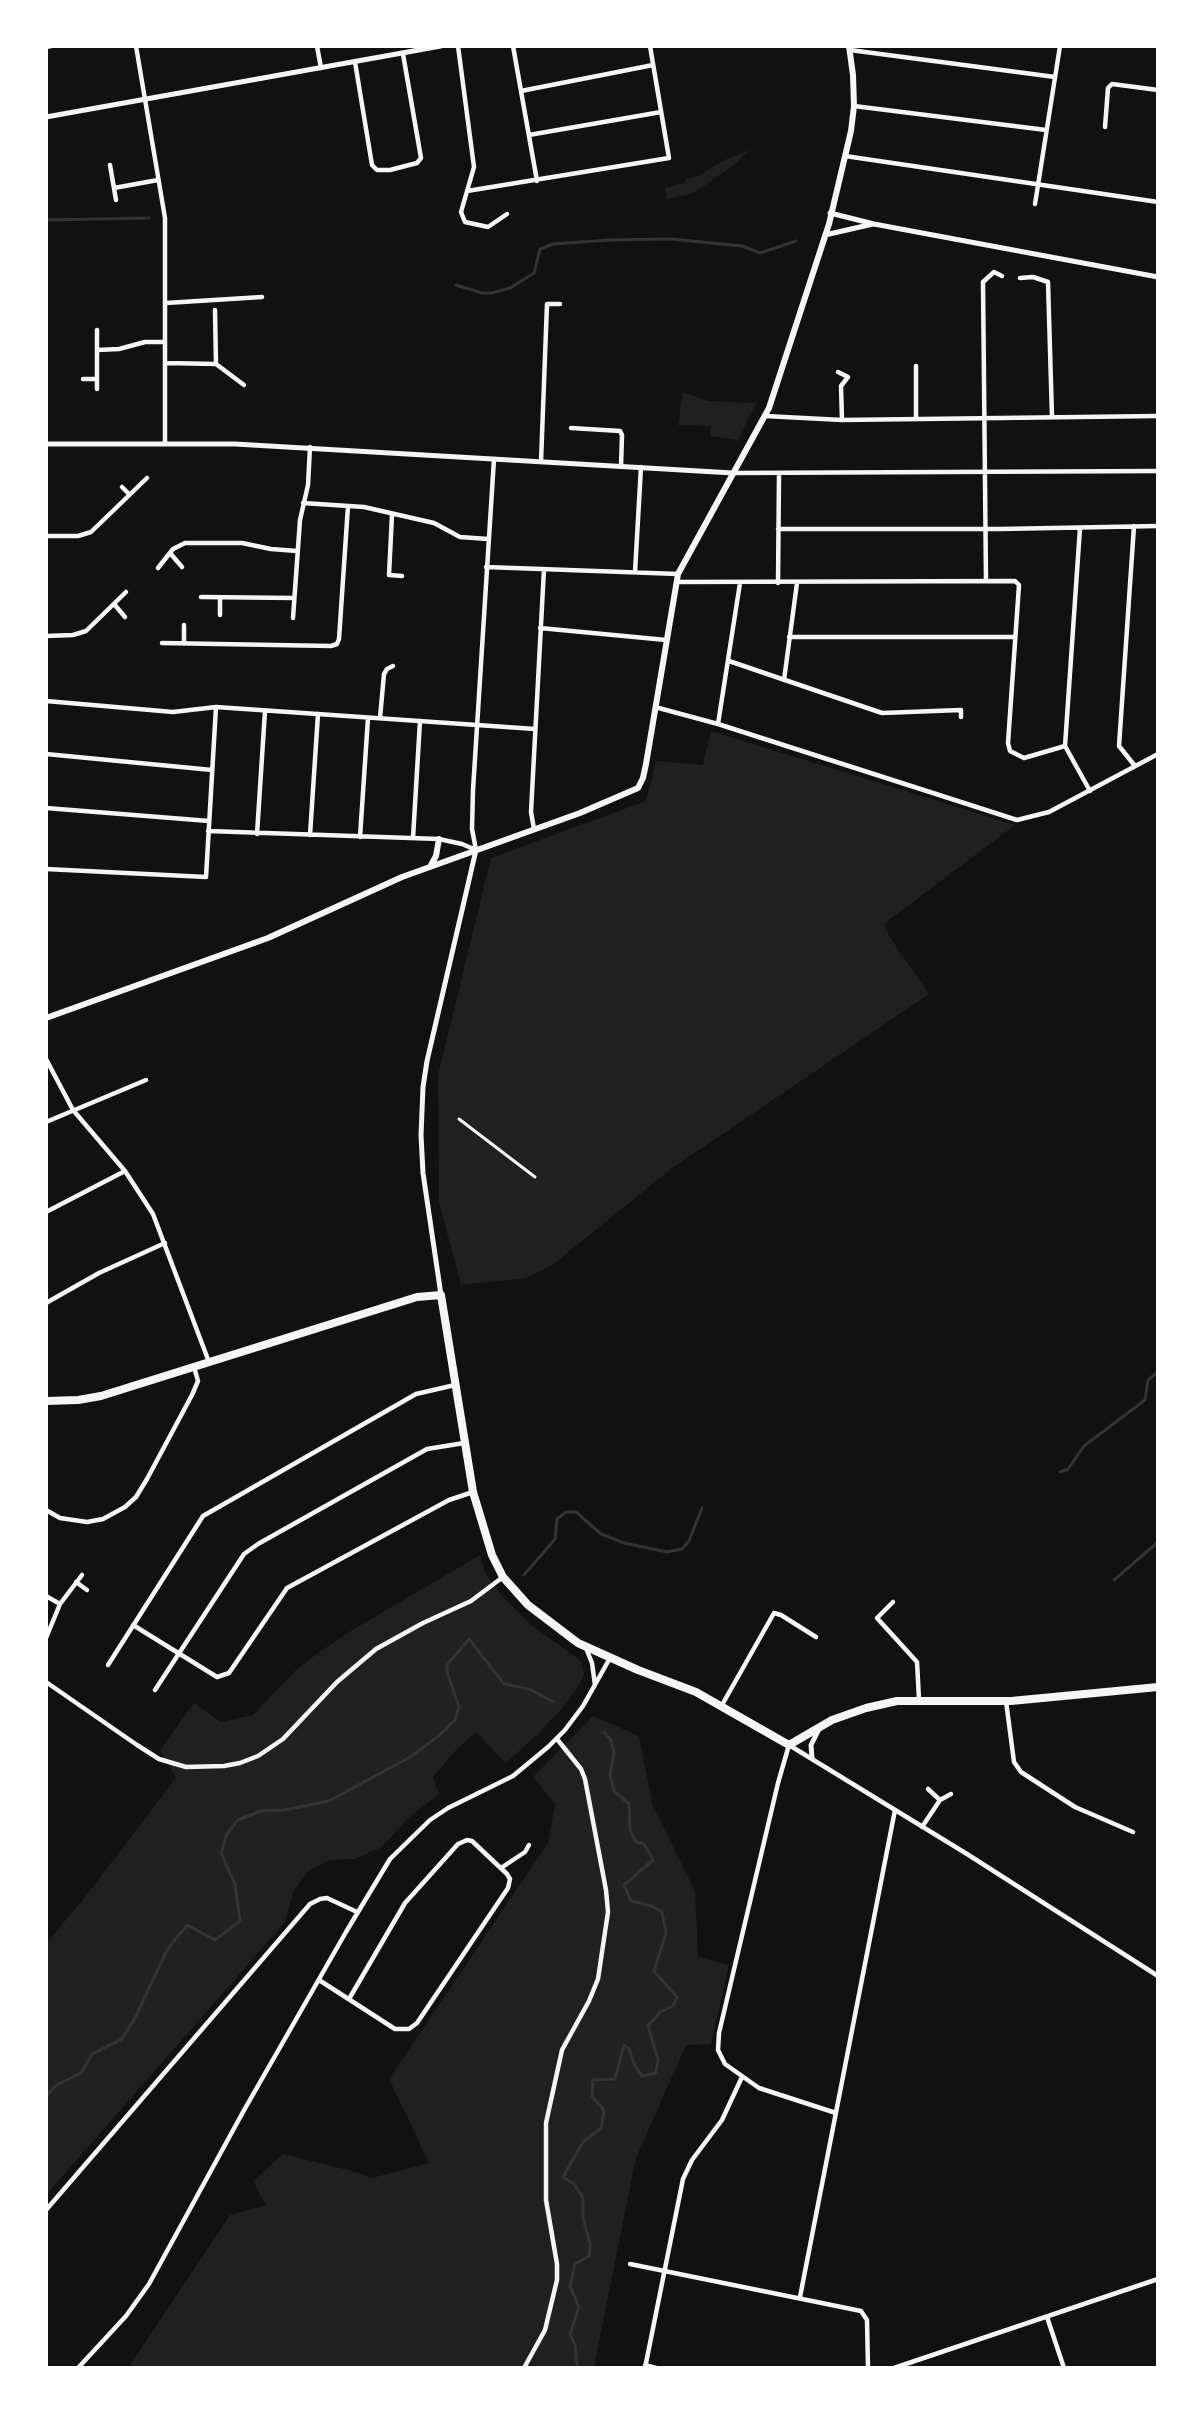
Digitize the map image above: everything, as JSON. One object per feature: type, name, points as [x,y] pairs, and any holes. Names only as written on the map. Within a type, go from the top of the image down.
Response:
[{"type":"highway","points":[[46,1401],[78,1400],[101,1396],[417,1297],[441,1295],[473,1492],[492,1555],[503,1577],[528,1605],[553,1626],[585,1646],[609,1658],[696,1692],[789,1745],[822,1725],[849,1713],[882,1704],[919,1700],[1006,1701],[1158,1687]]},
{"type":"main road","points":[[46,1018],[268,938],[431,866],[580,813],[638,788],[644,778],[678,574],[765,416],[797,327],[825,235],[845,156],[854,106],[850,48]]},
{"type":"main road","points":[[431,866],[436,856],[439,839]]},
{"type":"street","points":[[46,47],[51,46]]},
{"type":"street","points":[[136,46],[165,218],[165,444]]},
{"type":"street","points":[[317,46],[321,68]]},
{"type":"street","points":[[46,117],[441,46]]},
{"type":"street","points":[[458,46],[474,167],[461,212],[465,222],[488,227],[507,214]]},
{"type":"street","points":[[513,46],[537,181]]},
{"type":"street","points":[[467,191],[669,158],[650,46]]},
{"type":"street","points":[[1035,204],[1060,46]]},
{"type":"street","points":[[850,48],[1055,77]]},
{"type":"street","points":[[354,62],[372,165],[377,170],[390,170],[417,163],[421,158],[403,54]]},
{"type":"street","points":[[521,91],[653,65]]},
{"type":"street","points":[[1105,127],[1108,88],[1112,84],[1117,82],[1158,90]]},
{"type":"street","points":[[854,106],[1046,130]]},
{"type":"street","points":[[529,135],[661,112]]},
{"type":"street","points":[[845,156],[1158,202]]},
{"type":"street","points":[[110,165],[116,200]]},
{"type":"street","points":[[114,188],[158,180]]},
{"type":"street","points":[[830,213],[874,224],[1158,277]]},
{"type":"street","points":[[825,235],[874,224]]},
{"type":"street","points":[[986,581],[983,282],[994,272],[994,264]]},
{"type":"street","points":[[1033,277],[1034,270]]},
{"type":"street","points":[[994,272],[1002,276]]},
{"type":"street","points":[[1020,278],[1033,277],[1048,282],[1052,417]]},
{"type":"street","points":[[166,303],[262,297]]},
{"type":"street","points":[[541,462],[546,304],[560,304]]},
{"type":"street","points":[[214,309],[216,364]]},
{"type":"street","points":[[97,330],[97,389]]},
{"type":"street","points":[[97,350],[119,349],[145,342],[165,342]]},
{"type":"street","points":[[165,363],[216,364],[244,385]]},
{"type":"street","points":[[916,366],[916,419]]},
{"type":"street","points":[[838,372],[848,377],[841,386],[842,420]]},
{"type":"street","points":[[83,379],[97,379]]},
{"type":"street","points":[[765,416],[842,420],[1158,416]]},
{"type":"street","points":[[571,428],[620,431],[622,435],[621,467]]},
{"type":"street","points":[[46,444],[310,447],[733,473],[1158,471]]},
{"type":"street","points":[[293,618],[297,550],[303,502],[308,484],[310,447]]},
{"type":"street","points":[[441,1295],[423,1173],[421,1135],[423,1087],[476,850],[472,829],[494,459]]},
{"type":"street","points":[[635,573],[641,467]]},
{"type":"street","points":[[778,583],[779,474]]},
{"type":"street","points":[[46,536],[78,536],[91,532],[147,478]]},
{"type":"street","points":[[122,487],[129,494]]},
{"type":"street","points":[[303,502],[364,507],[434,523],[460,537],[488,539]]},
{"type":"street","points":[[162,643],[331,646],[337,644],[348,506]]},
{"type":"street","points":[[392,515],[389,576],[402,576]]},
{"type":"street","points":[[1134,526],[1119,746],[1135,766]]},
{"type":"street","points":[[778,529],[1158,526]]},
{"type":"street","points":[[1080,528],[1065,747],[1090,791]]},
{"type":"street","points":[[158,568],[179,545],[193,542],[242,543],[271,549],[297,550]]},
{"type":"street","points":[[170,553],[182,567]]},
{"type":"street","points":[[486,567],[678,574]]},
{"type":"street","points":[[534,829],[531,812],[544,569]]},
{"type":"street","points":[[676,582],[1015,581],[1019,585],[1008,743],[1010,751],[1024,758],[1065,747]]},
{"type":"street","points":[[718,724],[740,583]]},
{"type":"street","points":[[784,680],[797,583]]},
{"type":"street","points":[[46,636],[80,634],[126,592]]},
{"type":"street","points":[[201,597],[294,598]]},
{"type":"street","points":[[220,597],[220,615]]},
{"type":"street","points":[[114,604],[125,617]]},
{"type":"street","points":[[184,625],[184,643]]},
{"type":"street","points":[[540,628],[666,640]]},
{"type":"street","points":[[789,637],[1016,637]]},
{"type":"street","points":[[729,661],[882,713],[960,710],[961,717]]},
{"type":"street","points":[[380,718],[384,674],[393,666]]},
{"type":"street","points":[[46,701],[173,712],[216,707],[536,729]]},
{"type":"street","points":[[46,869],[206,877],[216,707]]},
{"type":"street","points":[[655,707],[718,724],[1017,820],[1049,812],[1158,754]]},
{"type":"street","points":[[257,834],[265,711]]},
{"type":"street","points":[[310,835],[318,714]]},
{"type":"street","points":[[360,837],[368,718]]},
{"type":"street","points":[[413,838],[420,721]]},
{"type":"street","points":[[46,754],[212,770]]},
{"type":"street","points":[[46,808],[209,821]]},
{"type":"street","points":[[208,831],[439,839],[476,850]]},
{"type":"street","points":[[46,1059],[73,1110],[125,1171],[153,1214],[209,1362]]},
{"type":"street","points":[[46,1122],[146,1080]]},
{"type":"street","points":[[459,1119],[535,1177]]},
{"type":"street","points":[[46,1212],[125,1171]]},
{"type":"street","points":[[46,1303],[99,1273],[165,1242]]},
{"type":"street","points":[[46,1510],[60,1518],[87,1522],[103,1519],[125,1507],[136,1497],[192,1395],[198,1381],[194,1367]]},
{"type":"street","points":[[108,1665],[203,1516],[416,1394],[455,1385]]},
{"type":"street","points":[[154,1690],[244,1554],[427,1449],[464,1443]]},
{"type":"street","points":[[133,1624],[217,1677],[229,1673],[287,1588],[449,1500],[473,1492]]},
{"type":"street","points":[[46,1638],[60,1604],[82,1575]]},
{"type":"street","points":[[46,1682],[159,1759],[186,1767],[224,1766],[240,1763],[258,1756],[283,1739],[337,1682],[376,1650],[423,1623],[471,1601],[503,1577]]},
{"type":"street","points":[[76,1582],[87,1590]]},
{"type":"street","points":[[46,1596],[60,1604]]},
{"type":"street","points":[[893,1602],[877,1618],[917,1662],[919,1700]]},
{"type":"street","points":[[722,1706],[774,1613],[816,1637]]},
{"type":"street","points":[[585,1646],[592,1663],[595,1685]]},
{"type":"street","points":[[78,2367],[126,2316],[149,2284],[243,2112],[357,1912],[390,1859],[411,1837],[448,1808],[513,1776],[557,1739],[583,1706],[609,1658]]},
{"type":"street","points":[[1006,1701],[1014,1762],[1021,1772],[1075,1807],[1133,1832]]},
{"type":"street","points":[[812,1758],[811,1745],[822,1725]]},
{"type":"street","points":[[524,2367],[545,2330],[557,2280],[557,2264],[546,2200],[546,2123],[562,2050],[589,2001],[598,1979],[609,1912],[585,1779],[572,1756],[557,1739]]},
{"type":"street","points":[[836,2113],[764,2090],[742,2077],[722,2061],[717,2045],[775,1795],[789,1745],[1158,1976]]},
{"type":"street","points":[[928,1789],[940,1800]]},
{"type":"street","points":[[922,1827],[940,1800],[951,1794]]},
{"type":"street","points":[[800,2298],[895,1810]]},
{"type":"street","points":[[319,1980],[395,2029],[404,2031],[417,2023],[508,1888],[510,1879],[472,1841],[467,1840],[458,1844],[405,1903],[349,1999]]},
{"type":"street","points":[[501,1868],[525,1852],[529,1845]]},
{"type":"street","points":[[46,2210],[310,1904],[315,1900],[327,1898],[357,1912]]},
{"type":"street","points":[[656,2367],[645,2366],[686,2169],[722,2120],[742,2077]]},
{"type":"street","points":[[630,2264],[857,2309],[864,2313],[867,2320],[868,2367]]},
{"type":"street","points":[[894,2367],[1158,2279]]},
{"type":"street","points":[[1047,2317],[1064,2367]]},
{"type":"shaded area","points":[[751,150],[694,193],[667,199],[665,188],[685,183],[685,179],[698,176],[722,161]]},
{"type":"shaded area","points":[[683,392],[708,401],[756,403],[738,440],[710,436],[711,426],[678,425]]},
{"type":"shaded area","points":[[711,731],[1015,825],[885,923],[889,936],[929,994],[671,1169],[551,1266],[526,1278],[461,1285],[439,1202],[438,1075],[491,858],[646,801],[656,761],[703,765]]},
{"type":"shaded area","points":[[480,1555],[486,1575],[505,1599],[530,1624],[581,1661],[584,1674],[576,1690],[539,1733],[506,1763],[476,1732],[453,1753],[433,1777],[439,1794],[408,1818],[382,1847],[355,1859],[329,1860],[309,1871],[294,1890],[285,1922],[47,2194],[47,1942],[82,1901],[176,1778],[160,1750],[194,1703],[220,1722],[253,1715],[296,1670],[318,1653],[354,1629]]},
{"type":"shaded area","points":[[593,1716],[639,1736],[653,1806],[695,1891],[698,1957],[729,1965],[711,2044],[686,2045],[636,2158],[594,2367],[128,2368],[230,2215],[266,2205],[253,2181],[283,2154],[372,2178],[429,2163],[389,2079],[548,1843],[555,1804],[533,1777]]},
{"type":"waterway","points":[[46,220],[149,218]]},
{"type":"waterway","points":[[456,285],[482,293],[510,288],[534,273],[540,249],[553,244],[671,239],[742,246],[760,253],[796,241]]},
{"type":"waterway","points":[[1060,1472],[1068,1469],[1084,1446],[1145,1400],[1148,1380],[1158,1372]]},
{"type":"waterway","points":[[524,1575],[555,1539],[557,1519],[566,1512],[576,1512],[601,1534],[624,1543],[667,1552],[682,1549],[689,1541],[702,1508]]},
{"type":"waterway","points":[[1114,1580],[1158,1542]]},
{"type":"waterway","points":[[46,2097],[55,2086],[81,2073],[92,2054],[122,2039],[135,2018],[167,1950],[187,1925],[215,1940],[240,1921],[235,1884],[221,1853],[227,1834],[238,1820],[261,1811],[285,1810],[329,1801],[412,1756],[442,1733],[455,1720],[459,1707],[447,1672],[447,1665],[469,1639],[504,1684],[529,1689],[554,1702]]},
{"type":"waterway","points":[[577,2368],[575,2345],[570,2334],[579,2307],[570,2286],[575,2264],[589,2256],[590,2244],[583,2218],[583,2198],[574,2184],[563,2177],[583,2142],[601,2128],[604,2110],[592,2096],[593,2080],[615,2079],[624,2045],[629,2049],[635,2066],[642,2076],[656,2073],[658,2060],[648,2026],[660,2012],[673,2006],[677,1997],[654,1971],[666,1933],[662,1912],[652,1906],[631,1901],[624,1885],[653,1860],[644,1844],[636,1842],[630,1830],[629,1804],[614,1791],[610,1775],[614,1752],[611,1740],[604,1732]]},
{"type":"waterway","points":[[46,2134],[46,2142]]}]
